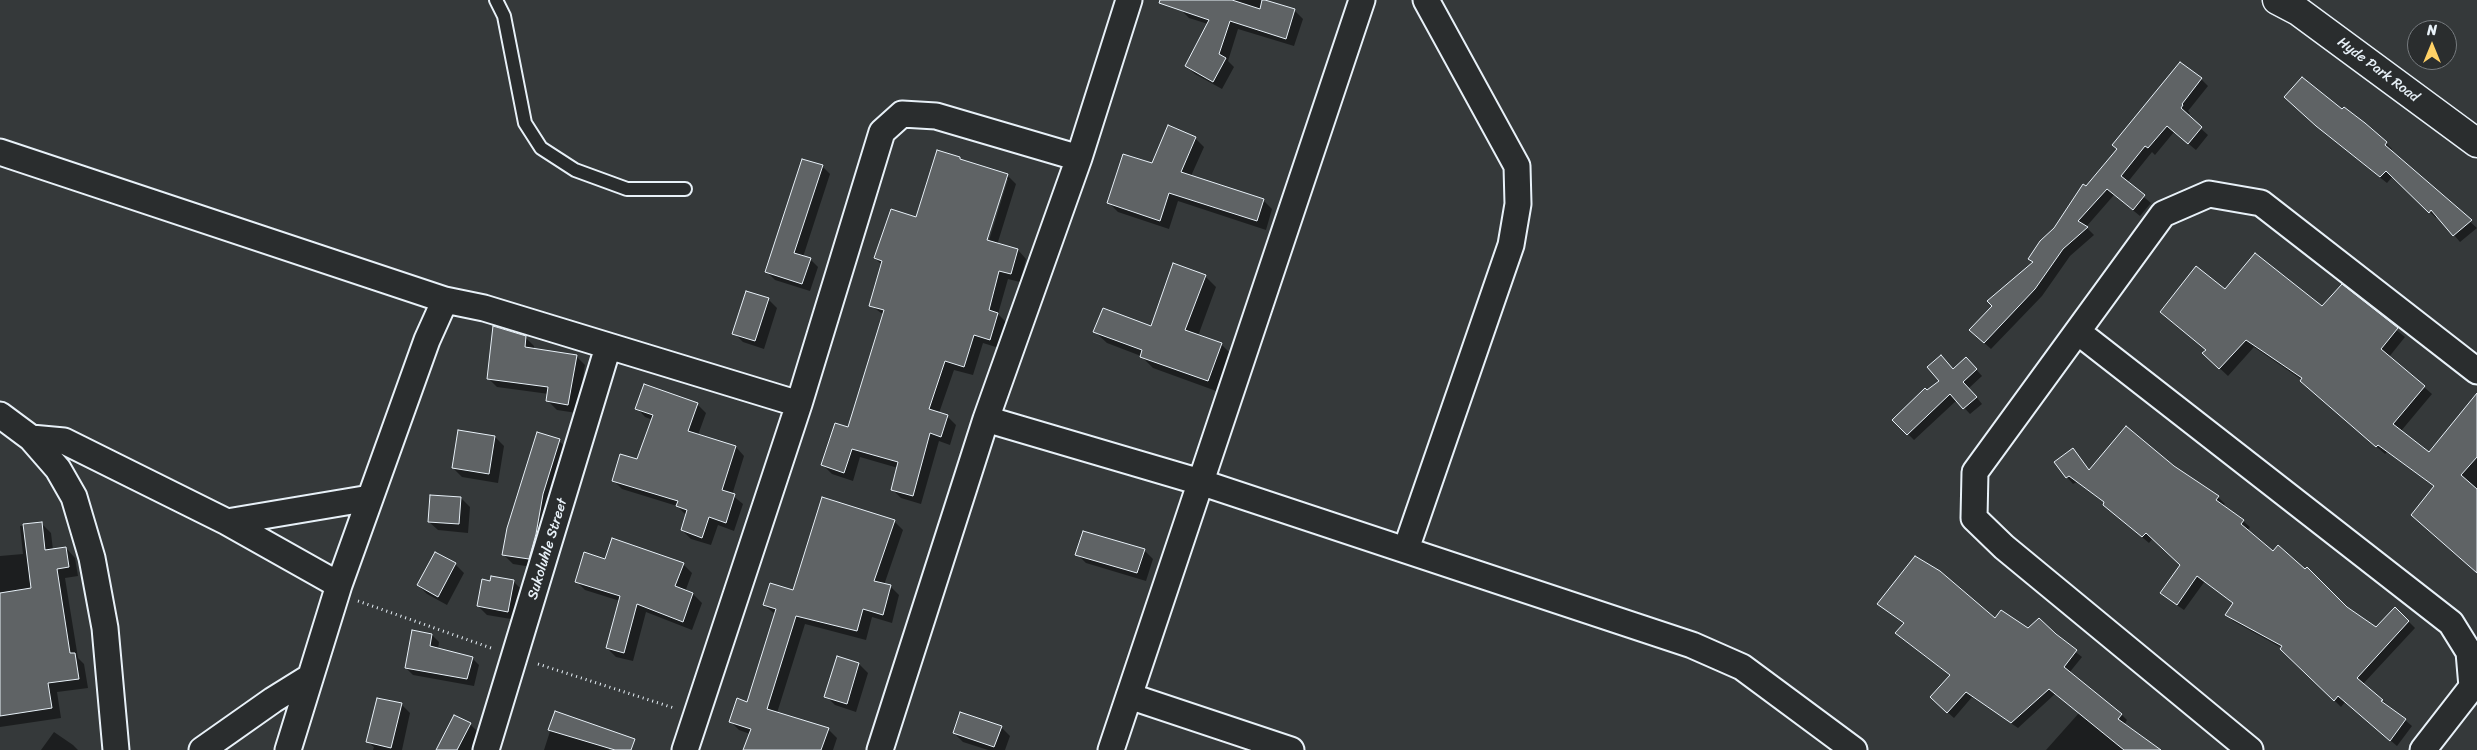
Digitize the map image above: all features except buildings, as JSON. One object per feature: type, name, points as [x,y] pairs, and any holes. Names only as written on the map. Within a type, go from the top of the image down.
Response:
[{"type":"street","points":[[880,750],[986,419],[1079,158],[1129,0]]},
{"type":"street","points":[[1111,750],[1362,0]]},
{"type":"street","points":[[1406,549],[1510,245],[1518,204],[1517,166],[1426,0]]},
{"type":"street","name":"Hyde Park Road","points":[[2296,4],[2477,143]]},
{"type":"street","points":[[685,750],[799,404],[882,132],[902,114],[936,116],[1079,158]]},
{"type":"street","points":[[0,152],[445,300],[484,308],[799,404]]},
{"type":"street","points":[[2250,750],[2004,547],[1974,518],[1974,472],[2163,214],[2209,194],[2261,203],[2477,371]]},
{"type":"street","points":[[288,750],[339,585],[427,340],[445,300]]},
{"type":"street","points":[[2078,332],[2451,623],[2469,652],[2472,688],[2423,750]]},
{"type":"street","name":"Sukoluhle Street","points":[[486,750],[608,347]]},
{"type":"street","points":[[0,415],[31,438],[58,470],[74,497],[92,558],[105,628],[116,750]]},
{"type":"street","points":[[986,419],[1200,482],[1692,645],[1742,667],[1854,750]]},
{"type":"street","points":[[31,438],[64,441],[227,522],[339,585]]},
{"type":"street","points":[[227,522],[370,498]]},
{"type":"street","points":[[202,750],[273,700],[310,678]]},
{"type":"street","points":[[1129,696],[1290,750]]},
{"type":"lane","points":[[496,0],[504,16],[525,123],[541,148],[575,170],[627,189],[685,189]]}]
